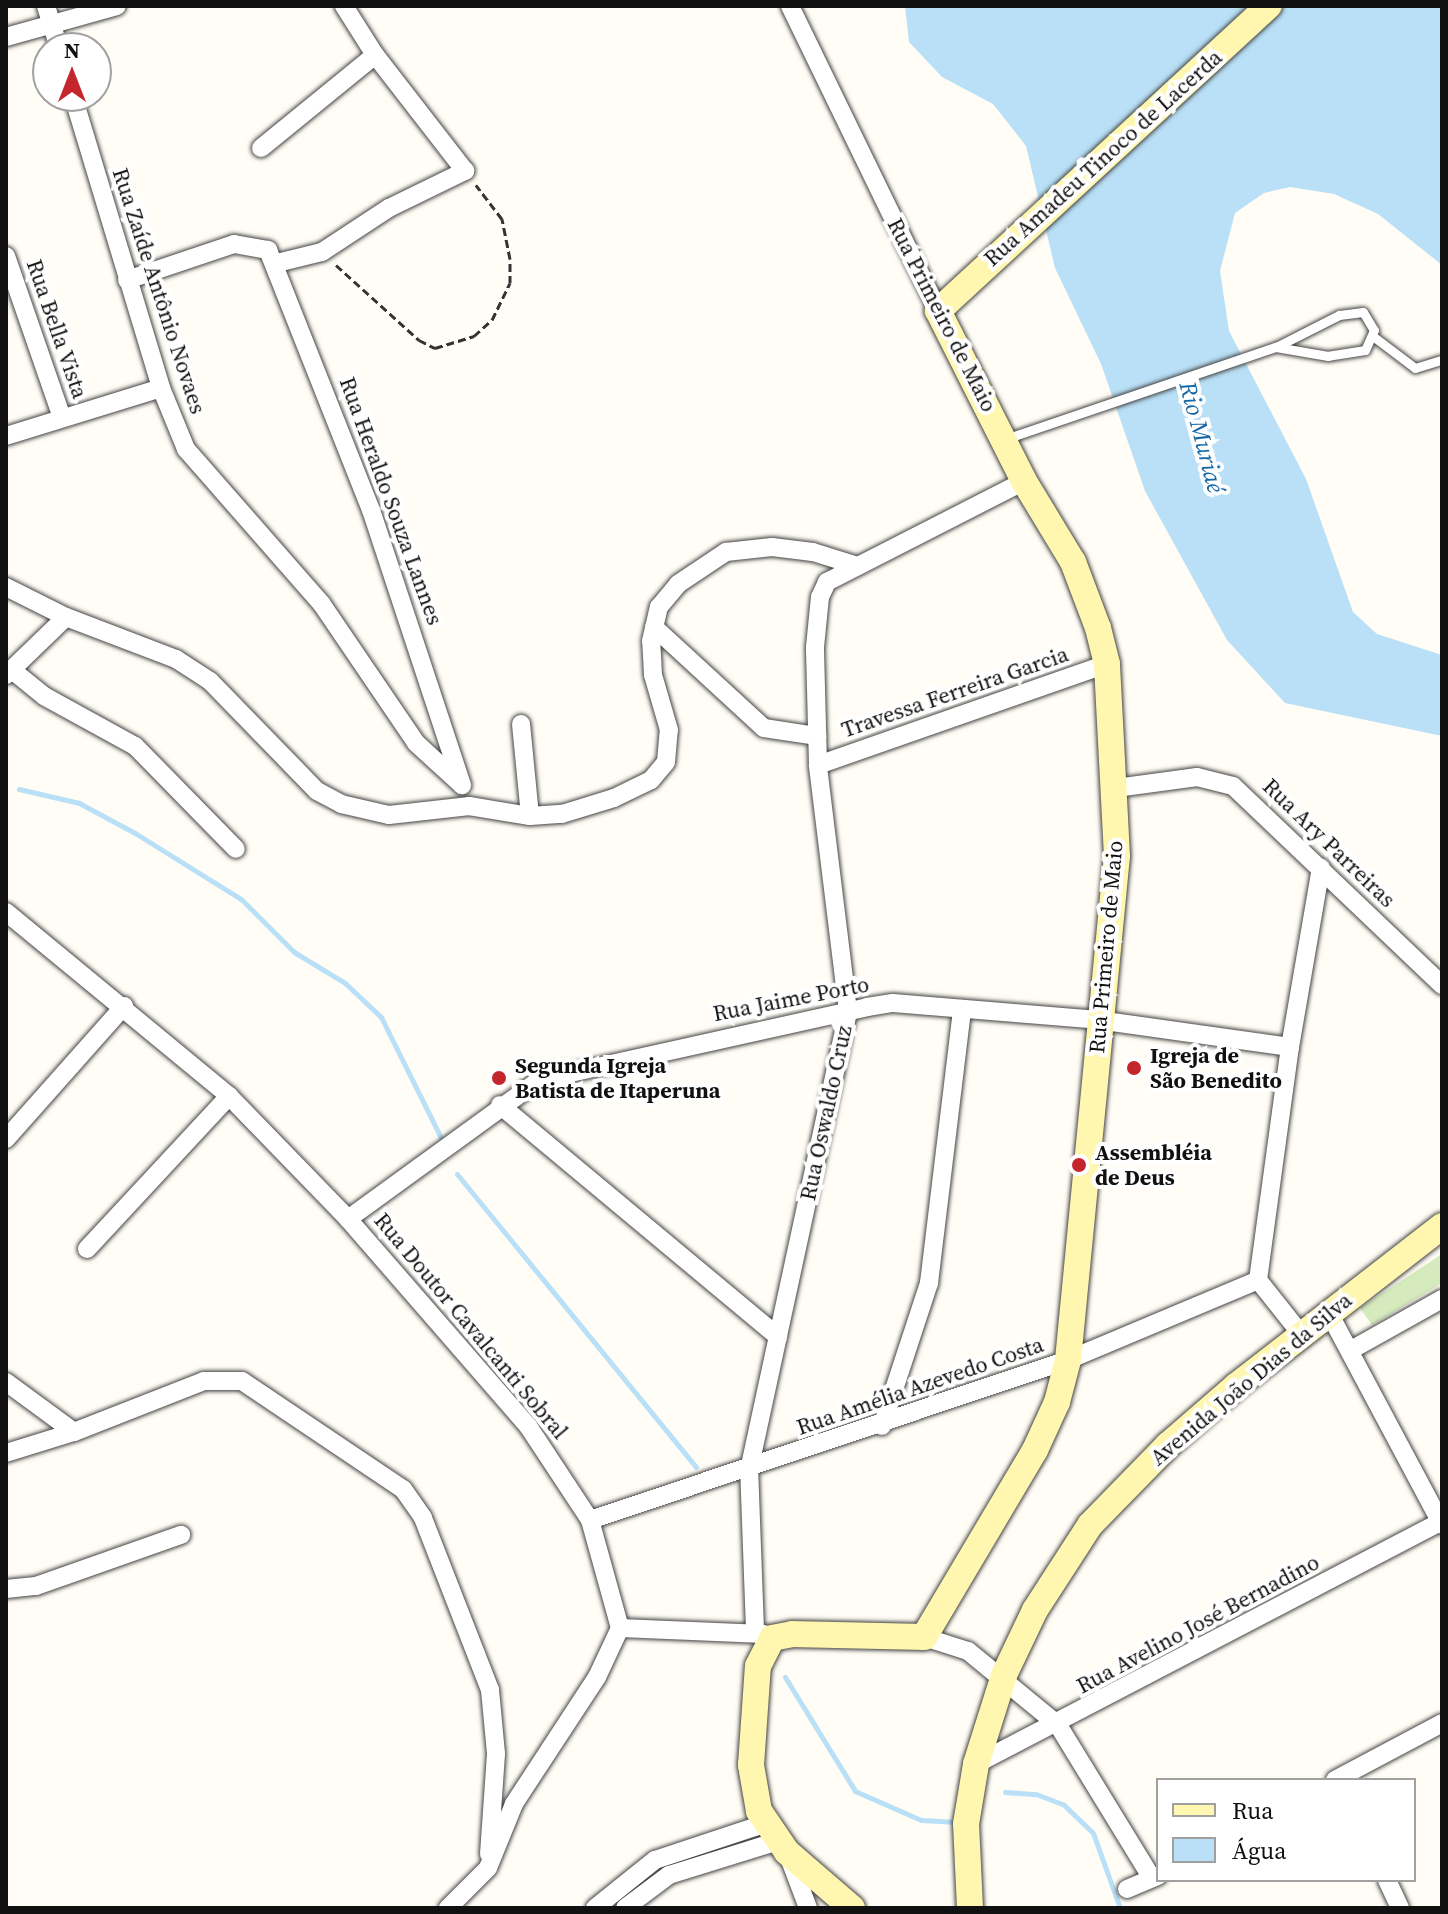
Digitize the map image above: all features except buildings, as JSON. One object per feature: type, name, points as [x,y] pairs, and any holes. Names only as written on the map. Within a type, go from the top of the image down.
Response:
[{"type":"main road","name":"Rua Amadeu Tinoco de Lacerda","points":[[938,311],[1019,232],[1269,6]]},
{"type":"main road","name":"Rua Primeiro de Maio","points":[[924,1637],[1035,1450],[1068,1360],[1098,1020],[1117,856],[1116,788],[1107,664],[1073,562],[1024,481],[938,311]]},
{"type":"main road","name":"Avenida João Dias da Silva","points":[[970,1908],[966,1824],[976,1764],[1004,1675],[1035,1610],[1090,1525],[1168,1445],[1301,1334],[1442,1226]]},
{"type":"main road","points":[[764,1634],[924,1637]]},
{"type":"main road","name":"Rua Oswaldo Cruz","points":[[764,1634],[758,1666],[751,1765],[776,1839]]},
{"type":"main road","points":[[776,1839],[852,1908]]},
{"type":"street","points":[[6,37],[49,14],[117,6]]},
{"type":"street","points":[[127,280],[234,244],[268,250],[277,263],[322,252],[389,208],[465,171],[375,55],[344,6]]},
{"type":"street","name":"Rua Primeiro de Maio","points":[[790,6],[938,311]]},
{"type":"street","points":[[261,148],[375,55]]},
{"type":"street","name":"Rua Zaíde Antônio Novaes","points":[[78,112],[161,388],[186,449],[208,480],[299,576],[393,714],[462,785]]},
{"type":"street","name":"Rua Bella Vista","points":[[6,256],[62,418]]},
{"type":"street","name":"Rua Heraldo Souza Lannes","points":[[277,263],[391,564],[469,806]]},
{"type":"street","points":[[6,436],[161,388]]},
{"type":"street","name":"Rua Oswaldo Cruz","points":[[764,1634],[749,1470],[848,1011],[818,765],[815,647],[820,597],[827,582],[1024,481]]},
{"type":"street","points":[[6,587],[66,617],[176,659],[210,681],[297,774],[341,804],[389,815],[469,806],[530,816],[562,814],[614,798],[651,780],[666,762],[669,730],[653,675],[654,627],[659,607],[678,584],[726,552],[772,547],[813,552],[858,566]]},
{"type":"street","points":[[66,617],[9,673],[135,746],[236,849]]},
{"type":"street","points":[[654,627],[764,728],[817,736]]},
{"type":"street","name":"Travessa Ferreira Garcia","points":[[818,765],[1107,664]]},
{"type":"street","points":[[521,724],[530,816]]},
{"type":"street","name":"Rua Ary Parreiras","points":[[1116,788],[1214,778],[1247,795],[1442,985]]},
{"type":"street","points":[[1301,1334],[1258,1280],[1290,1047],[1321,868]]},
{"type":"street","name":"Rua Doutor Cavalcanti Sobral","points":[[6,912],[124,1006],[229,1096],[348,1219],[528,1426],[590,1520],[620,1628]]},
{"type":"street","name":"Rua Jaime Porto","points":[[348,1219],[500,1105],[539,1080],[575,1068],[848,1011],[893,1003],[1098,1020],[1290,1047]]},
{"type":"street","points":[[6,1139],[124,1006]]},
{"type":"street","points":[[882,1426],[929,1283],[962,1009]]},
{"type":"street","points":[[87,1249],[229,1096]]},
{"type":"street","points":[[500,1105],[778,1337]]},
{"type":"street","name":"Rua Amélia Azevedo Costa","points":[[590,1520],[882,1426],[1068,1360],[1206,1306],[1258,1280]]},
{"type":"street","points":[[1351,1350],[1442,1299]]},
{"type":"street","points":[[1329,1313],[1441,1524]]},
{"type":"street","points":[[6,1453],[74,1432],[204,1381],[242,1381],[403,1489],[423,1518],[490,1690],[496,1754],[488,1868]]},
{"type":"street","points":[[6,1382],[74,1432]]},
{"type":"street","name":"Rua Avelino José Bernadino","points":[[976,1764],[1058,1725],[1441,1524]]},
{"type":"street","points":[[6,1589],[36,1586],[181,1535]]},
{"type":"street","points":[[448,1908],[488,1868],[514,1804],[597,1677],[620,1628],[764,1634]]},
{"type":"street","points":[[924,1637],[968,1651],[1004,1675],[1058,1725],[1155,1876],[1127,1889]]},
{"type":"street","points":[[1341,1778],[1442,1723]]},
{"type":"street","points":[[595,1908],[655,1860],[776,1839]]},
{"type":"street","points":[[625,1908],[669,1875],[776,1839]]},
{"type":"street","name":"Rua Oswaldo Cruz","points":[[776,1839],[808,1908]]},
{"type":"street","points":[[1388,1882],[1400,1908]]},
{"type":"lane","points":[[1005,439],[1276,347],[1355,311],[1368,316],[1374,337],[1415,368],[1442,360]]},
{"type":"lane","points":[[1276,347],[1347,356],[1365,350],[1374,337]]},
{"type":"path","points":[[322,252],[419,340],[435,348],[474,336],[492,320],[510,283],[510,238],[502,219],[465,171]]},
{"type":"green space","points":[[1442,1254],[1442,1283],[1372,1325],[1360,1308]]},
{"type":"water","name":"Rio Muriaé","points":[[905,6],[1442,6],[1442,265],[1378,214],[1334,194],[1290,187],[1264,193],[1235,213],[1220,271],[1229,331],[1306,479],[1353,612],[1377,634],[1442,655],[1442,736],[1285,703],[1227,640],[1145,491],[1101,364],[1055,268],[1026,146],[993,104],[942,77],[909,42]]},
{"type":"waterway","points":[[19,789],[79,803],[135,833],[241,899],[294,952],[345,983],[381,1017],[441,1138]]},
{"type":"waterway","points":[[457,1174],[696,1467]]},
{"type":"waterway","points":[[785,1677],[855,1791],[921,1820],[957,1822]]},
{"type":"waterway","points":[[1005,1792],[1036,1794],[1064,1805],[1093,1833],[1120,1908]]},
{"type":"place","name":"Igreja de São Benedito","points":[[1134,1068]]},
{"type":"place","name":"Segunda Igreja Batista de Itaperuna","points":[[499,1078]]},
{"type":"place","name":"Assembléia de Deus","points":[[1079,1165]]}]
